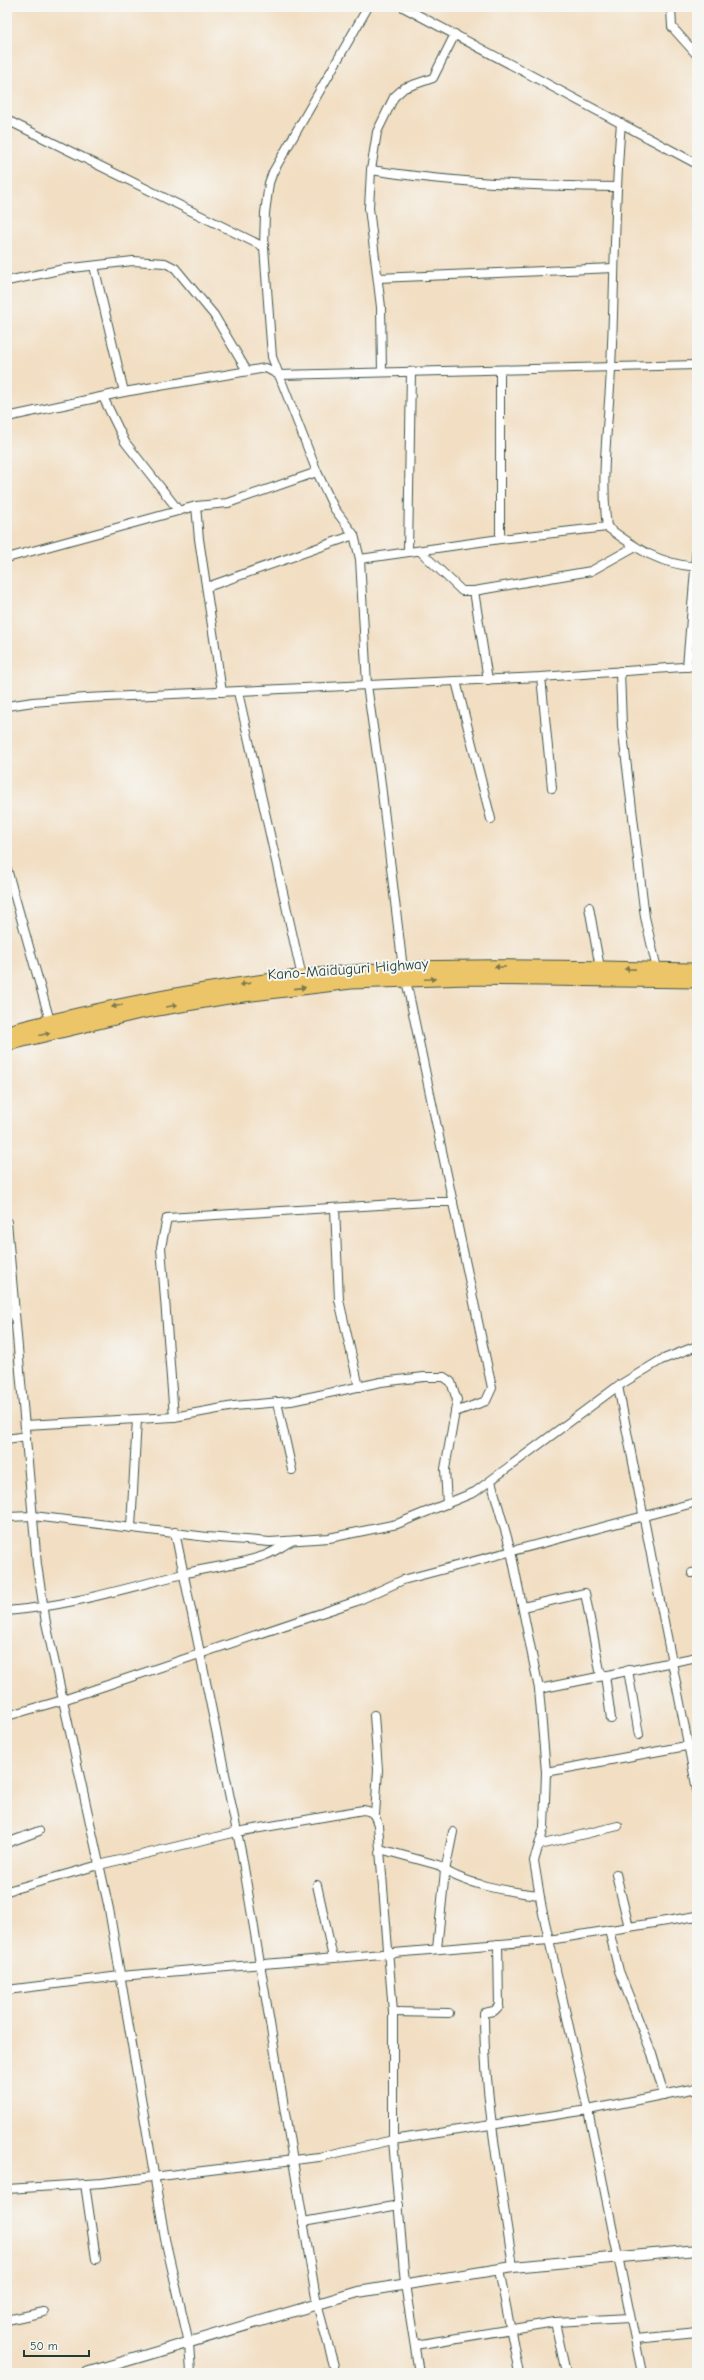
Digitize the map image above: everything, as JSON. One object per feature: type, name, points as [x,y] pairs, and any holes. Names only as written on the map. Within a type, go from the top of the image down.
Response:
[{"type":"highway","name":"Kano-Maiduguri Highway","points":[[7,1044],[93,1022],[194,1002],[467,967],[697,970]]},
{"type":"highway","name":"Kano-Maiduguri Highway","points":[[7,1032],[50,1021],[179,994],[302,977],[404,974],[697,981]]},
{"type":"street","points":[[368,7],[273,172],[269,182],[265,213],[264,247],[272,358],[317,472],[334,508],[354,536],[360,559],[367,686],[380,776],[404,974],[492,1388],[486,1401],[455,1412]]},
{"type":"street","points":[[403,7],[697,164]]},
{"type":"street","points":[[671,7],[672,27],[697,55]]},
{"type":"street","points":[[382,372],[381,307],[369,208],[371,170],[377,132],[394,97],[404,88],[433,78],[455,34]]},
{"type":"street","points":[[7,120],[264,247]]},
{"type":"street","points":[[607,527],[603,500],[612,367],[616,187],[621,123]]},
{"type":"street","points":[[371,170],[418,178],[503,184],[616,187]]},
{"type":"street","points":[[7,281],[64,269],[149,260],[165,263],[175,268],[214,315],[247,371]]},
{"type":"street","points":[[94,266],[124,392]]},
{"type":"street","points":[[378,278],[614,268]]},
{"type":"street","points":[[7,418],[124,392],[266,368],[279,375],[697,365]]},
{"type":"street","points":[[500,370],[500,539]]},
{"type":"street","points":[[408,552],[411,372]]},
{"type":"street","points":[[103,397],[112,420],[125,442],[179,511]]},
{"type":"street","points":[[7,558],[196,506],[228,503],[317,472]]},
{"type":"street","points":[[196,506],[222,692]]},
{"type":"street","points":[[360,559],[500,539],[607,527],[634,547],[664,562],[696,567]]},
{"type":"street","points":[[207,587],[354,536]]},
{"type":"street","points":[[687,667],[697,545]]},
{"type":"street","points":[[420,551],[462,591],[474,591],[591,571],[634,547]]},
{"type":"street","points":[[474,591],[488,680]]},
{"type":"street","points":[[7,706],[55,700],[488,680],[697,666]]},
{"type":"street","points":[[620,671],[622,726],[645,917],[657,969]]},
{"type":"street","points":[[541,677],[552,788]]},
{"type":"street","points":[[456,681],[491,819]]},
{"type":"street","points":[[238,692],[302,977]]},
{"type":"street","points":[[7,869],[50,1021]]},
{"type":"street","points":[[589,907],[600,968]]},
{"type":"street","points":[[174,1417],[161,1247],[166,1218],[428,1202],[453,1202]]},
{"type":"street","points":[[334,1208],[339,1300],[359,1387]]},
{"type":"street","points":[[7,1222],[11,1314],[25,1425],[37,1565],[44,1608],[63,1700],[99,1865],[120,1976],[165,2239],[189,2343],[191,2373]]},
{"type":"street","points":[[7,1517],[33,1516],[270,1542],[329,1538],[397,1524],[475,1492],[618,1386],[661,1360],[697,1346]]},
{"type":"street","points":[[25,1425],[174,1417],[234,1406],[277,1402],[424,1377],[444,1377],[452,1382],[456,1391],[455,1412],[445,1469],[447,1504]]},
{"type":"street","points":[[618,1386],[687,1746],[697,1790]]},
{"type":"street","points":[[277,1402],[292,1470]]},
{"type":"street","points":[[131,1527],[137,1419]]},
{"type":"street","points":[[7,1439],[26,1436]]},
{"type":"street","points":[[491,1481],[511,1551],[539,1689],[546,1772],[544,1828],[534,1861],[539,1895],[588,2110],[619,2256],[629,2318],[642,2373]]},
{"type":"street","points":[[7,1716],[63,1700],[357,1601],[403,1580],[697,1502]]},
{"type":"street","points":[[176,1532],[237,1832],[261,1964],[316,2304],[335,2372],[326,2373]]},
{"type":"street","points":[[7,1611],[44,1608],[89,1599],[184,1574],[265,1555],[293,1540]]},
{"type":"street","points":[[523,1607],[585,1593],[611,1719]]},
{"type":"street","points":[[539,1689],[671,1661],[697,1657]]},
{"type":"street","points":[[628,1670],[639,1735]]},
{"type":"street","points":[[374,1715],[378,1770],[375,1815],[378,1825],[393,2012],[393,2140],[405,2284],[419,2373]]},
{"type":"street","points":[[546,1772],[697,1744]]},
{"type":"street","points":[[7,1891],[99,1865],[237,1832],[363,1810],[370,1810],[375,1815]]},
{"type":"street","points":[[539,1845],[618,1826]]},
{"type":"street","points":[[7,1843],[39,1831]]},
{"type":"street","points":[[437,1949],[445,1871],[452,1832]]},
{"type":"street","points":[[380,1849],[438,1864],[445,1871],[496,1889],[539,1895]]},
{"type":"street","points":[[616,1874],[629,1927]]},
{"type":"street","points":[[317,1885],[333,1958]]},
{"type":"street","points":[[7,1990],[120,1976],[549,1940],[697,1916]]},
{"type":"street","points":[[609,1930],[618,1971],[652,2054],[664,2095]]},
{"type":"street","points":[[498,1944],[499,2006],[494,2011],[484,2012],[484,2038],[492,2125],[513,2267]]},
{"type":"street","points":[[393,2012],[449,2013]]},
{"type":"street","points":[[7,2189],[85,2184],[319,2157],[393,2140],[588,2110],[697,2088]]},
{"type":"street","points":[[85,2184],[96,2259]]},
{"type":"street","points":[[303,2222],[398,2205]]},
{"type":"street","points":[[86,2373],[358,2292],[513,2267],[619,2256],[697,2250]]},
{"type":"street","points":[[499,2270],[519,2373]]},
{"type":"street","points":[[7,2320],[44,2312]]},
{"type":"street","points":[[415,2346],[555,2322],[629,2318]]},
{"type":"street","points":[[555,2322],[566,2373]]},
{"type":"street","points":[[635,2339],[697,2333]]}]
